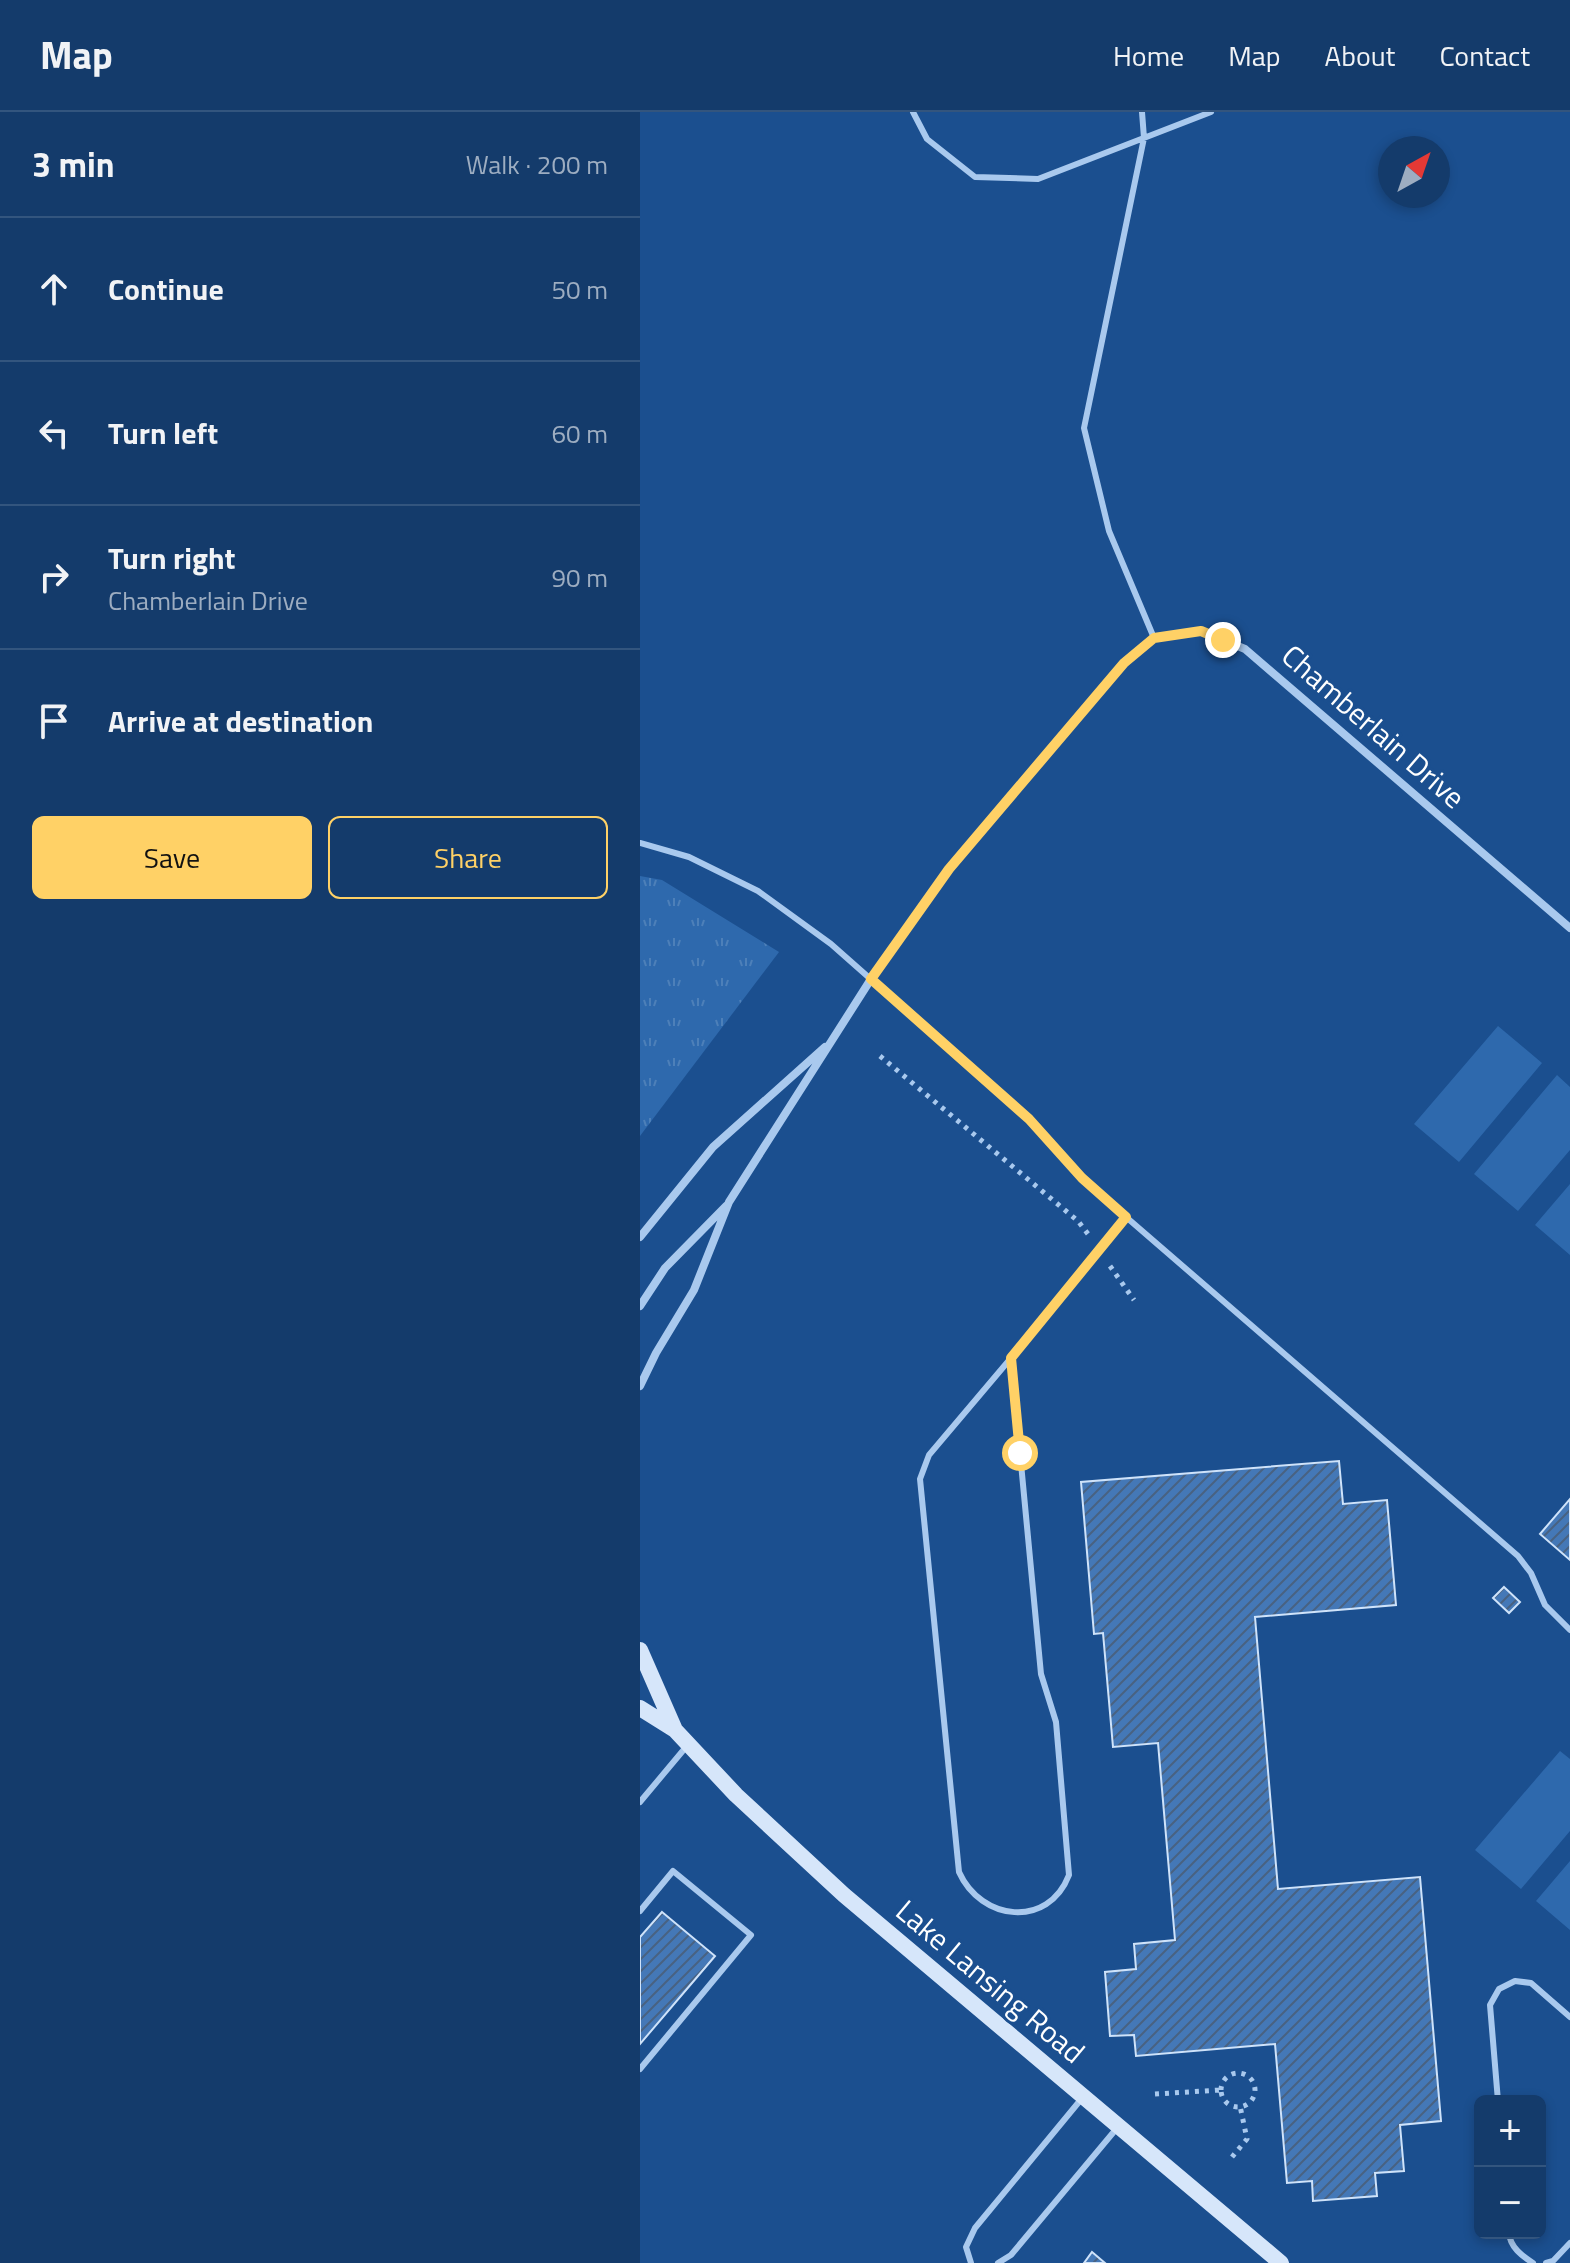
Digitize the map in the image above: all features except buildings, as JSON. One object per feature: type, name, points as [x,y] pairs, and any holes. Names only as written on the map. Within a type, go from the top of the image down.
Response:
[{"type":"main road","name":"Lake Lansing Road","points":[[640,1650],[675,1730]]},
{"type":"main road","name":"Lake Lansing Road","points":[[640,1708],[675,1730],[736,1795],[808,1863],[1281,2263]]},
{"type":"street","name":"Chamberlain Drive","points":[[1154,638],[1201,631],[1245,649],[1570,928]]},
{"type":"street","points":[[640,1386],[694,1290],[729,1202],[871,979],[949,869],[1124,663],[1154,638]]},
{"type":"street","points":[[640,1237],[713,1147],[834,1038]]},
{"type":"street","points":[[640,1306],[665,1268],[729,1202]]},
{"type":"lane","points":[[913,112],[927,139],[975,177],[1038,179],[1211,112]]},
{"type":"lane","points":[[1142,112],[1144,138],[1084,428],[1109,531],[1154,638]]},
{"type":"lane","points":[[640,843],[689,857],[758,891],[831,944],[1029,1119],[1082,1178],[1518,1556],[1531,1573],[1545,1605],[1570,1630]]},
{"type":"lane","points":[[1011,1358],[1041,1674],[1056,1722],[1069,1875],[1064,1888],[1041,1908],[1006,1912],[993,1909],[965,1886],[959,1872],[920,1479],[929,1455],[1126,1217]]},
{"type":"lane","points":[[640,1802],[689,1744]]},
{"type":"lane","points":[[640,1911],[673,1871],[751,1935],[640,2069]]},
{"type":"lane","points":[[1498,2095],[1490,2005],[1499,1989],[1515,1981],[1531,1983],[1570,2017]]},
{"type":"lane","points":[[971,2263],[966,2247],[975,2228],[1083,2097]]},
{"type":"lane","points":[[998,2263],[1011,2255],[1118,2127]]},
{"type":"lane","points":[[1509,2239],[1520,2254],[1533,2263]]},
{"type":"lane","points":[[1546,2263],[1553,2261],[1570,2243]]},
{"type":"path","points":[[880,1056],[1078,1221],[1134,1300]]},
{"type":"path","points":[[1233,2073],[1249,2077],[1254,2086],[1253,2097],[1240,2106],[1229,2104],[1221,2090],[1225,2080],[1233,2073]]},
{"type":"path","points":[[1155,2094],[1221,2090]]},
{"type":"path","points":[[1232,2157],[1247,2139],[1240,2106]]},
{"type":"green space","points":[[640,876],[662,880],[779,952],[640,1136]]},
{"type":"green space","points":[[1498,1026],[1542,1063],[1459,1162],[1414,1124]]},
{"type":"green space","points":[[1557,1075],[1570,1087],[1570,1150],[1518,1211],[1474,1174]]},
{"type":"green space","points":[[1570,1184],[1570,1255],[1535,1225]]},
{"type":"green space","points":[[1560,1751],[1570,1759],[1570,1831],[1521,1889],[1475,1850]]},
{"type":"green space","points":[[1570,1861],[1570,1930],[1536,1901]]},
{"type":"route","points":[[1020,1453],[1011,1358],[1126,1217],[1082,1178],[1029,1119],[871,979],[949,869],[1124,663],[1154,638],[1201,631],[1223,640]]}]
